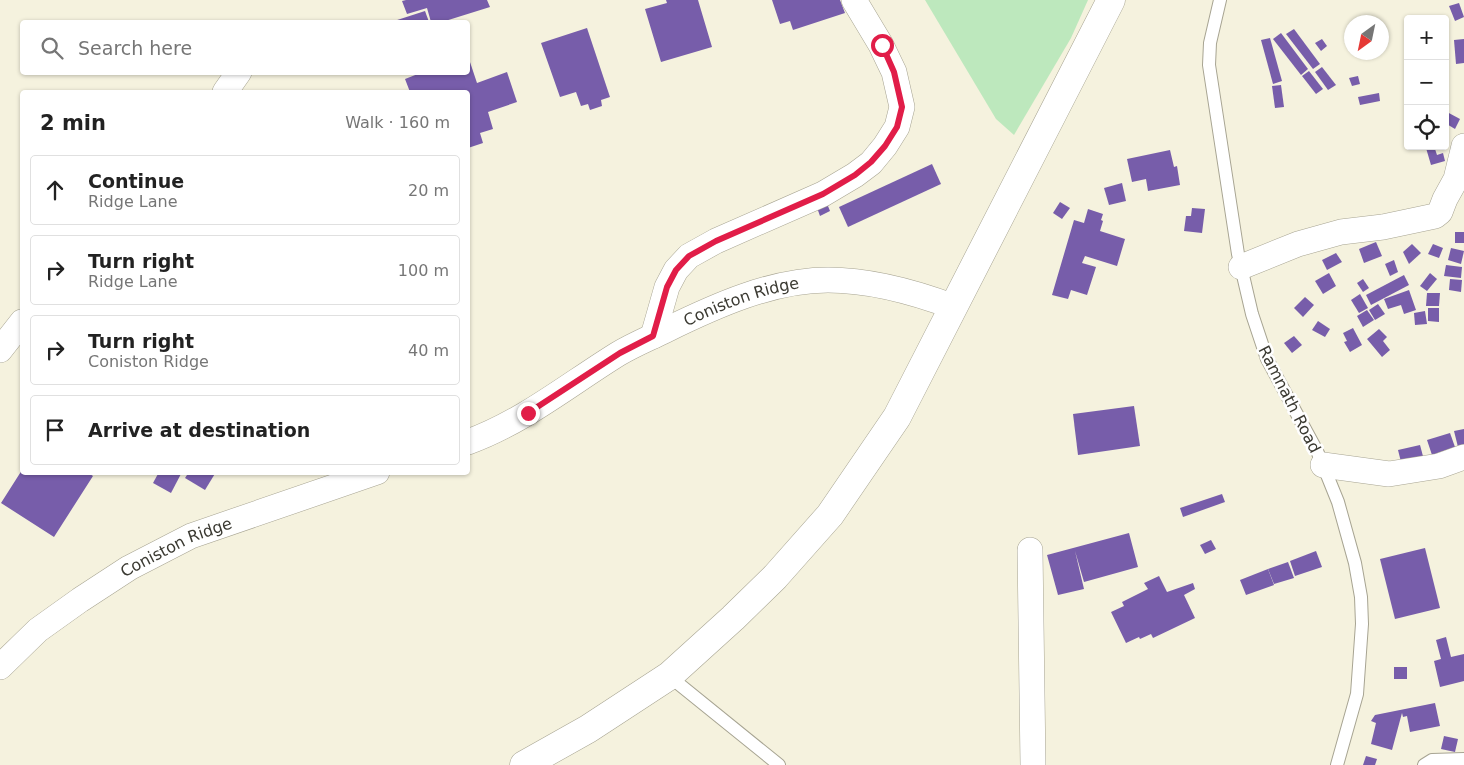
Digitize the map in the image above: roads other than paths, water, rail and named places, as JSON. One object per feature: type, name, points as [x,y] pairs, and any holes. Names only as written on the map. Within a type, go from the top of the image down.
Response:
[{"type":"street","points":[[653,336],[667,287],[676,270],[689,256],[716,241],[823,194],[855,175],[871,162],[885,146],[897,127],[902,107],[894,72],[882,45],[854,0]]},
{"type":"street","points":[[524,765],[588,729],[669,676],[776,577],[830,515],[897,417],[1111,0]]},
{"type":"street","points":[[226,90],[237,75]]},
{"type":"street","points":[[1241,267],[1298,244],[1341,232],[1383,227],[1435,216],[1440,212],[1456,179],[1464,146]]},
{"type":"street","name":"Coniston Ridge","points":[[470,441],[515,421],[620,353],[653,336],[713,308],[786,284],[827,280],[869,283],[923,296],[954,307]]},
{"type":"street","points":[[0,350],[20,325]]},
{"type":"street","points":[[1323,465],[1389,474],[1439,466],[1464,457]]},
{"type":"street","name":"Coniston Ridge","points":[[0,667],[38,630],[129,568],[192,536],[242,517],[368,475]]},
{"type":"street","points":[[1030,550],[1032,765]]},
{"type":"lane","name":"Ramnath Road","points":[[1220,0],[1210,43],[1210,65],[1225,178],[1241,267],[1252,314],[1267,358],[1317,451],[1338,502],[1355,563],[1361,597],[1362,624],[1357,694],[1337,765]]},
{"type":"lane","points":[[669,676],[779,765]]},
{"type":"lane","points":[[1424,765],[1432,760],[1464,759]]}]
